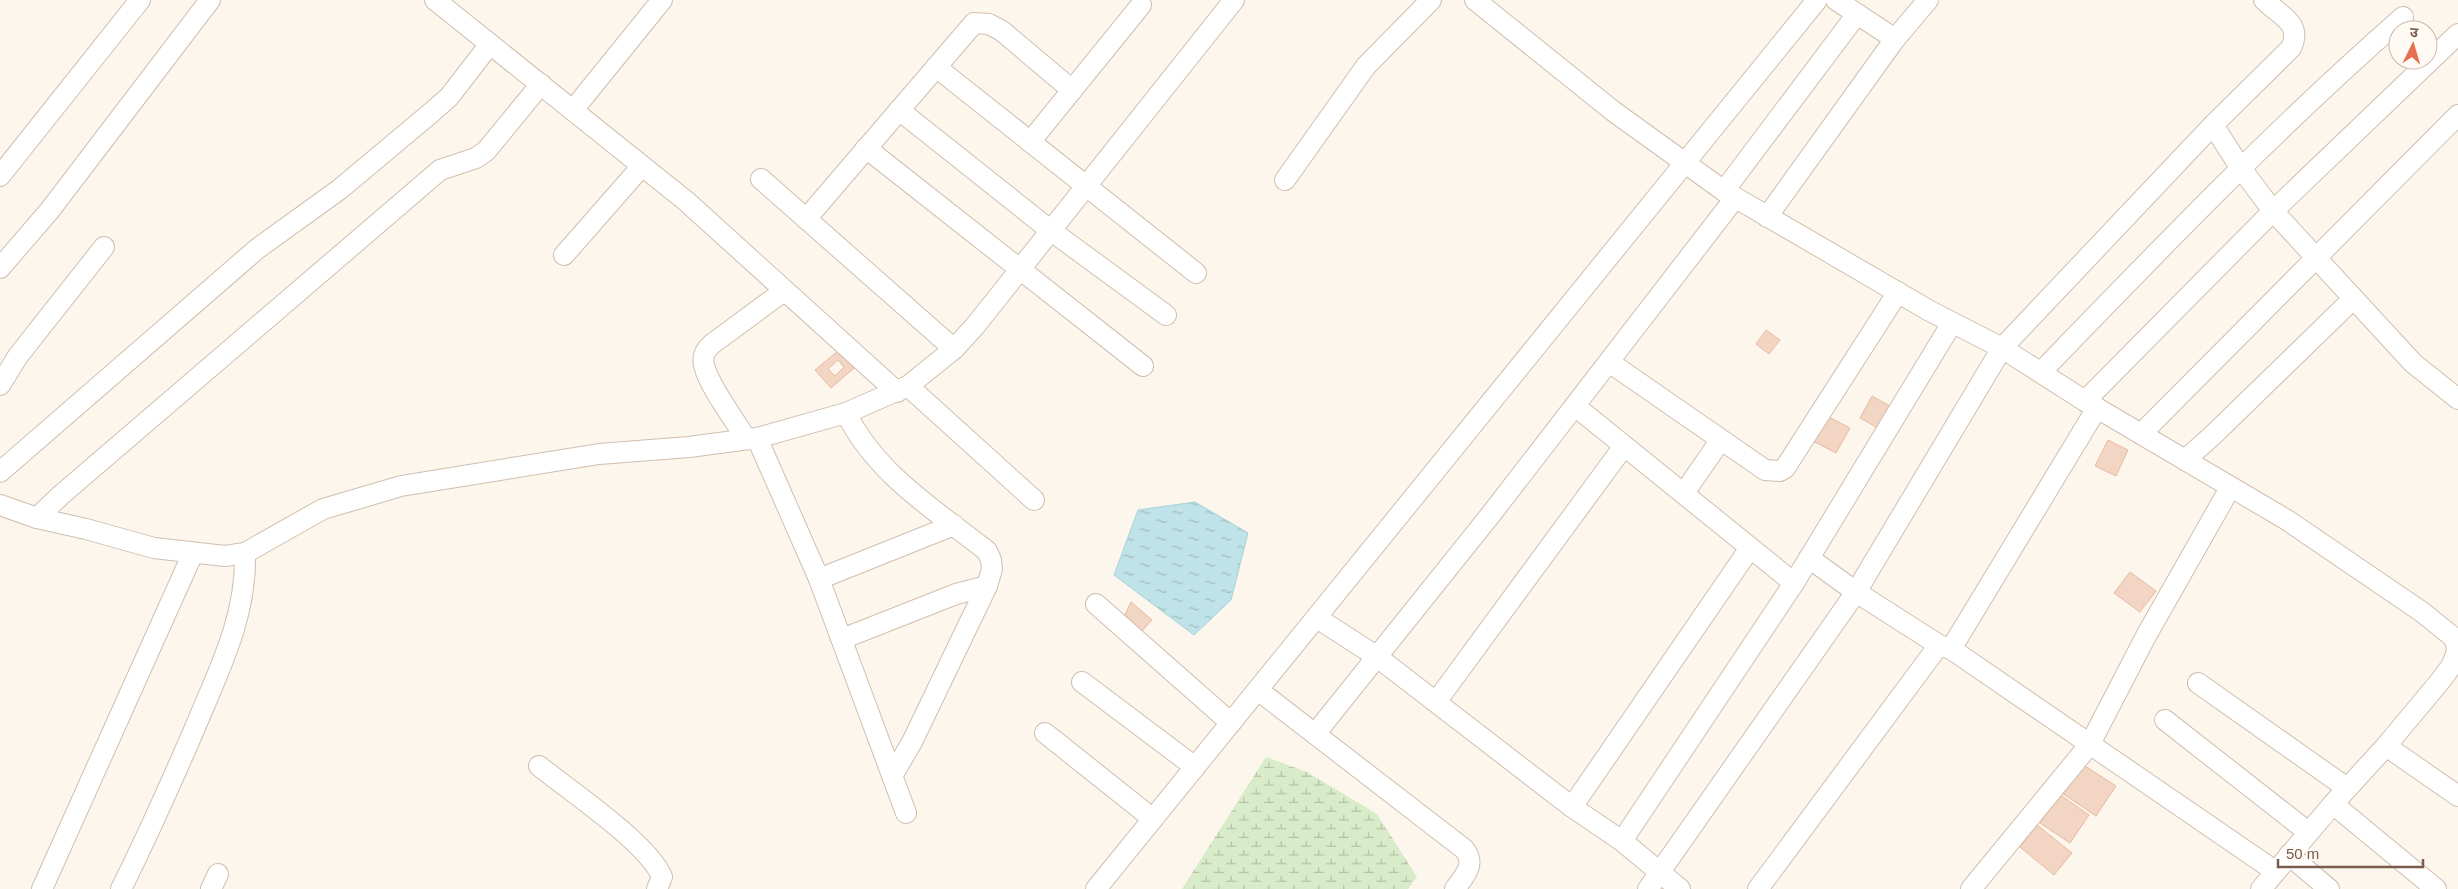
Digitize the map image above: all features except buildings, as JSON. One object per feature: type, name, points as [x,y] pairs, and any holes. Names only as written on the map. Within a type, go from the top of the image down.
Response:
[{"type":"street","points":[[0,176],[140,0]]},
{"type":"street","points":[[0,268],[56,203],[210,0]]},
{"type":"street","points":[[435,0],[686,201],[784,291],[1034,500]]},
{"type":"street","points":[[573,110],[662,0]]},
{"type":"street","points":[[0,505],[37,518],[86,529],[154,548],[225,556],[245,553],[323,509],[401,486],[599,454],[689,447],[752,439],[846,413],[902,389],[954,349],[1234,0]]},
{"type":"street","points":[[1284,180],[1366,66],[1431,0]]},
{"type":"street","points":[[1475,0],[1582,87],[1730,194],[1952,323],[2002,348],[2230,488],[2288,520],[2422,612],[2453,637],[2456,656],[2386,746],[2308,832],[2261,889]]},
{"type":"street","points":[[1096,889],[1817,0]]},
{"type":"street","points":[[1836,0],[1895,39]]},
{"type":"street","points":[[1767,217],[1895,39],[1928,0]]},
{"type":"street","points":[[1654,881],[1856,592],[2002,348],[2213,125],[2284,56],[2296,39],[2296,31],[2289,21],[2264,0]]},
{"type":"street","points":[[1030,142],[1141,5]]},
{"type":"street","points":[[1314,734],[1492,513],[1575,406],[1730,194],[1857,14]]},
{"type":"street","points":[[2042,372],[2240,167],[2323,87],[2402,17]]},
{"type":"street","points":[[806,219],[969,28],[980,22],[990,24],[1002,31],[1072,90]]},
{"type":"street","points":[[1758,889],[1945,647],[2091,404],[2273,211],[2458,34]]},
{"type":"street","points":[[0,472],[257,249],[340,189],[432,112],[449,97],[490,44]]},
{"type":"street","points":[[936,67],[1196,273]]},
{"type":"street","points":[[37,518],[61,495],[440,170],[476,158],[486,151],[541,84]]},
{"type":"street","points":[[899,110],[1050,230],[1166,315]]},
{"type":"street","points":[[2141,434],[2458,116]]},
{"type":"street","points":[[2213,125],[2240,167],[2273,211],[2414,363],[2458,399]]},
{"type":"street","points":[[866,148],[1019,270],[1144,366]]},
{"type":"street","points":[[564,255],[642,166]]},
{"type":"street","points":[[761,179],[954,349]]},
{"type":"street","points":[[0,385],[18,356],[104,247]]},
{"type":"street","points":[[784,291],[712,344],[704,355],[704,365],[709,378],[752,439],[819,579],[906,813]]},
{"type":"street","points":[[1608,362],[1720,441],[1765,470],[1780,471],[1785,468],[1898,292]]},
{"type":"street","points":[[2185,460],[2354,298]]},
{"type":"street","points":[[1622,841],[1794,583],[1952,323]]},
{"type":"street","points":[[1575,406],[1794,583]]},
{"type":"street","points":[[846,413],[859,437],[881,464],[914,496],[987,551],[991,560],[992,569],[987,586],[912,742],[892,776]]},
{"type":"street","points":[[1684,493],[1720,441]]},
{"type":"street","points":[[1436,702],[1624,446]]},
{"type":"street","points":[[1972,889],[2090,744],[2146,636],[2230,488]]},
{"type":"street","points":[[819,579],[954,525]]},
{"type":"street","points":[[1572,807],[1750,548]]},
{"type":"street","points":[[42,889],[193,553]]},
{"type":"street","points":[[121,889],[182,759],[234,633],[244,590],[245,553]]},
{"type":"street","points":[[1809,558],[1856,592],[1945,647],[2090,744],[2275,871]]},
{"type":"street","points":[[842,639],[956,594],[987,586]]},
{"type":"street","points":[[1096,604],[1231,723]]},
{"type":"street","points":[[1317,618],[1376,656],[1572,807],[1622,841],[1654,881],[1680,889]]},
{"type":"street","points":[[1082,682],[1195,767]]},
{"type":"street","points":[[2198,683],[2347,788]]},
{"type":"street","points":[[1258,690],[1469,854],[1471,862],[1469,869],[1455,889]]},
{"type":"street","points":[[2165,720],[2308,832]]},
{"type":"street","points":[[1045,733],[1153,819]]},
{"type":"street","points":[[2386,746],[2458,796]]},
{"type":"street","points":[[539,766],[651,858],[657,865],[662,877],[657,889]]},
{"type":"street","points":[[2333,804],[2436,889]]},
{"type":"street","points":[[2288,855],[2329,889]]},
{"type":"green space","points":[[1266,757],[1307,772],[1377,814],[1417,877],[1408,889],[1182,889]]},
{"type":"water","points":[[1195,502],[1248,533],[1231,600],[1194,635],[1114,575],[1138,510]]}]
